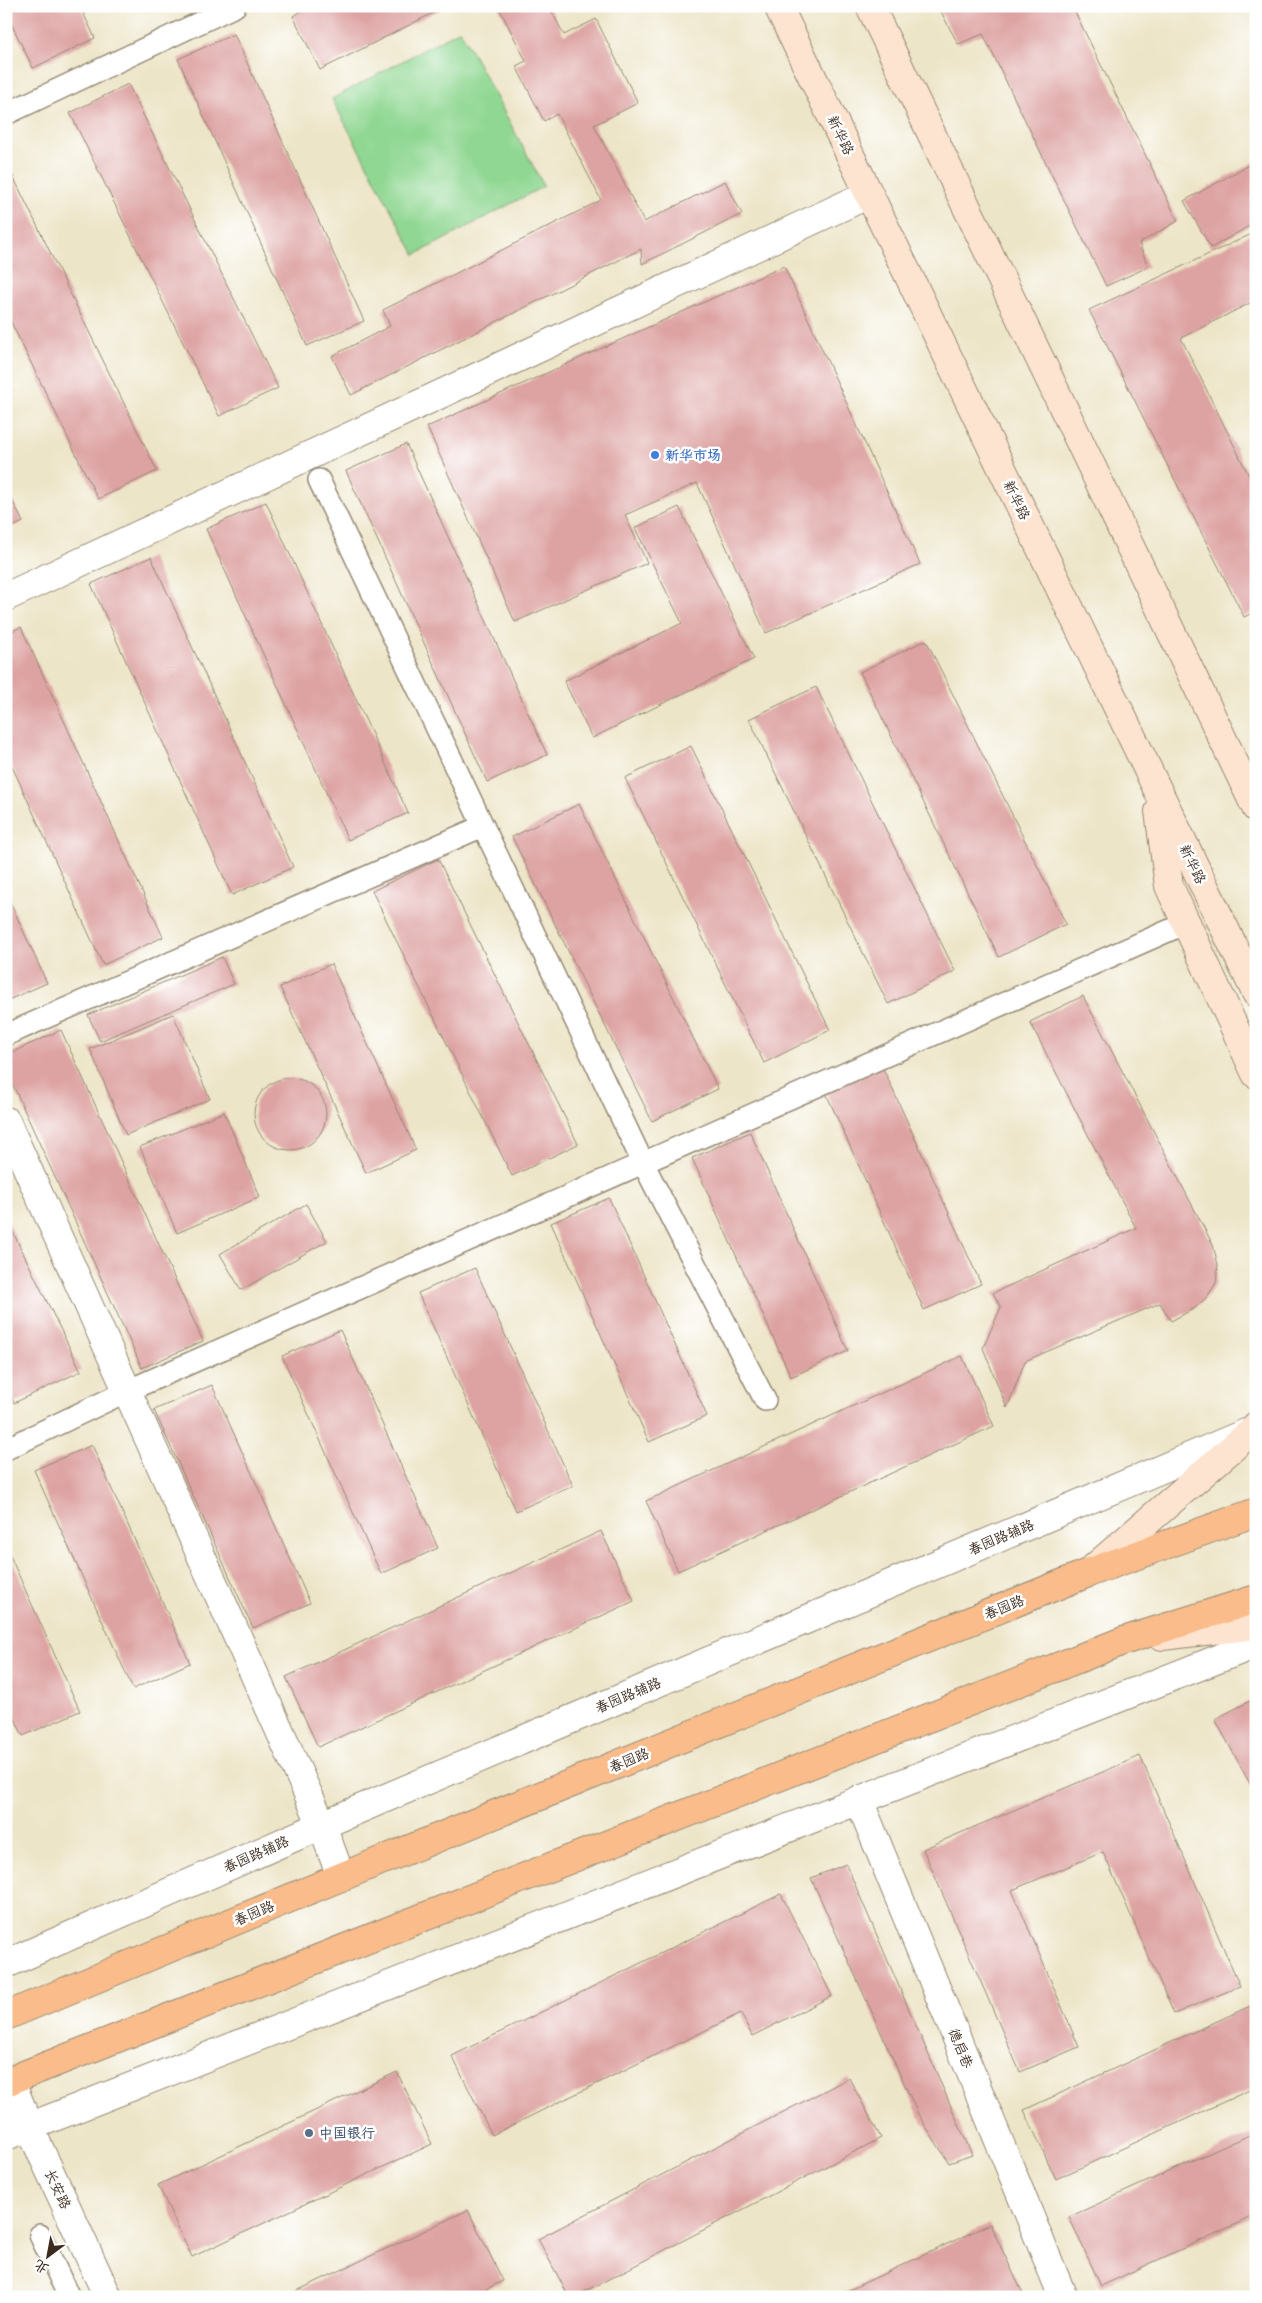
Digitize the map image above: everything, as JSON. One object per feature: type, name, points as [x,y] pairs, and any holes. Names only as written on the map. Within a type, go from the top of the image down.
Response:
[{"type":"main road","name":"新华路","points":[[778,6],[1256,993]]},
{"type":"main road","points":[[870,6],[1256,808]]},
{"type":"main road","points":[[1156,787],[1169,886],[1256,1074]]},
{"type":"main road","points":[[1088,1573],[1254,1428]]},
{"type":"main road","name":"春园路","points":[[6,2016],[341,1877],[1088,1573],[1256,1512]]},
{"type":"main road","points":[[8,2081],[1123,1641],[1256,1599]]},
{"type":"main road","points":[[1123,1641],[1256,1625]]},
{"type":"street","points":[[6,597],[869,194]]},
{"type":"street","points":[[6,1120],[322,1825],[341,1877]]},
{"type":"street","name":"春园路辅路","points":[[6,1964],[322,1825],[1254,1428]]},
{"type":"street","points":[[18,2131],[1256,1644]]},
{"type":"street","name":"德启巷","points":[[859,1800],[1063,2297]]},
{"type":"street","name":"长安路","points":[[8,2081],[18,2131],[108,2297]]},
{"type":"lane","points":[[6,114],[235,6]]},
{"type":"lane","points":[[319,480],[643,1163],[765,1400]]},
{"type":"lane","points":[[6,1035],[483,826]]},
{"type":"lane","points":[[6,1449],[127,1391],[1186,923]]},
{"type":"lane","points":[[40,2235],[69,2297]]},
{"type":"green space","points":[[460,30],[544,186],[415,255],[332,99]]},
{"type":"building","points":[[6,6],[80,6],[95,38],[33,68],[6,13]]},
{"type":"building","points":[[170,6],[182,6],[172,11]]},
{"type":"building","points":[[312,6],[447,6],[320,70],[293,16]]},
{"type":"building","points":[[498,6],[549,6],[564,35],[596,19],[638,103],[594,125],[644,222],[725,181],[742,214],[642,264],[641,249],[351,395],[332,356],[390,326],[383,310],[601,200],[557,114],[544,121],[516,66],[526,61]]},
{"type":"building","points":[[938,6],[1072,6],[1178,221],[1139,243],[1148,267],[1106,286],[983,34],[958,44]]},
{"type":"building","points":[[234,34],[364,321],[307,346],[178,59]]},
{"type":"building","points":[[128,84],[278,388],[219,416],[70,113]]},
{"type":"building","points":[[1256,161],[1256,222],[1211,248],[1184,201]]},
{"type":"building","points":[[8,166],[157,471],[98,499],[6,312]]},
{"type":"building","points":[[1256,232],[1256,300],[1181,338],[1256,490],[1256,611],[1244,617],[1089,310]]},
{"type":"building","name":"新华市场","points":[[784,266],[920,564],[766,633],[697,483],[625,515],[647,563],[515,622],[427,427]]},
{"type":"building","points":[[406,444],[547,755],[487,782],[346,471]]},
{"type":"building","points":[[6,488],[23,522],[6,530]]},
{"type":"building","points":[[266,502],[408,813],[348,840],[206,529]]},
{"type":"building","points":[[679,507],[754,659],[592,738],[564,681],[682,623],[635,528]]},
{"type":"building","points":[[151,557],[293,867],[232,895],[91,584]]},
{"type":"building","points":[[21,627],[163,937],[103,965],[6,753],[6,634]]},
{"type":"building","points":[[926,640],[1066,924],[999,957],[860,672]]},
{"type":"building","points":[[816,687],[955,971],[888,1004],[749,719]]},
{"type":"building","points":[[691,746],[830,1030],[764,1063],[625,778]]},
{"type":"building","points":[[579,804],[718,1089],[652,1121],[512,837]]},
{"type":"building","points":[[438,859],[578,1144],[512,1176],[372,891]]},
{"type":"building","points":[[6,893],[47,983],[6,1001]]},
{"type":"building","points":[[222,957],[234,984],[100,1041],[88,1015]]},
{"type":"building","points":[[331,964],[416,1150],[366,1173],[280,987]]},
{"type":"building","points":[[1083,996],[1213,1245],[1218,1265],[1216,1283],[1207,1297],[1195,1308],[1171,1321],[1160,1303],[1025,1361],[1007,1408],[983,1348],[1001,1307],[993,1293],[1136,1228],[1030,1022]]},
{"type":"building","points":[[173,1014],[210,1099],[126,1135],[90,1049]]},
{"type":"building","points":[[61,1030],[203,1341],[142,1368],[6,1070],[6,1055]]},
{"type":"building","points":[[882,1066],[981,1284],[924,1310],[825,1091]]},
{"type":"building","points":[[290,1078],[310,1084],[320,1094],[326,1114],[320,1134],[310,1144],[290,1150],[270,1144],[260,1134],[254,1114],[260,1094],[270,1084]]},
{"type":"building","points":[[224,1112],[260,1197],[177,1233],[140,1147]]},
{"type":"building","points":[[750,1132],[848,1351],[791,1377],[692,1158]]},
{"type":"building","points":[[609,1198],[707,1416],[649,1442],[551,1223]]},
{"type":"building","points":[[306,1204],[327,1241],[241,1290],[220,1254]]},
{"type":"building","points":[[6,1218],[81,1371],[14,1403],[6,1386]]},
{"type":"building","points":[[475,1268],[573,1486],[516,1511],[418,1293]]},
{"type":"building","points":[[340,1330],[438,1548],[381,1574],[282,1356]]},
{"type":"building","points":[[962,1356],[994,1426],[678,1571],[646,1501]]},
{"type":"building","points":[[212,1385],[310,1603],[253,1628],[154,1410]]},
{"type":"building","points":[[92,1445],[190,1663],[133,1689],[34,1470]]},
{"type":"building","points":[[601,1531],[634,1601],[318,1747],[286,1677]]},
{"type":"building","points":[[6,1547],[80,1711],[23,1736],[6,1700]]},
{"type":"building","points":[[1256,1698],[1256,1795],[1215,1719]]},
{"type":"building","points":[[1140,1756],[1240,1986],[1174,2014],[1103,1852],[1012,1890],[1079,2047],[1020,2072],[923,1849]]},
{"type":"building","points":[[846,1864],[972,2155],[949,2163],[918,2114],[811,1878]]},
{"type":"building","points":[[781,1894],[832,1996],[752,2036],[741,2013],[492,2135],[452,2056]]},
{"type":"building","points":[[1250,2006],[1256,2018],[1256,2087],[1056,2179],[1024,2110]]},
{"type":"building","points":[[397,2072],[432,2144],[192,2257],[158,2185]]},
{"type":"building","points":[[849,2078],[881,2138],[574,2297],[569,2297],[538,2239]]},
{"type":"building","points":[[1256,2132],[1256,2215],[1101,2286],[1069,2217]]},
{"type":"building","points":[[468,2210],[503,2281],[469,2297],[284,2297]]},
{"type":"building","points":[[990,2224],[1024,2296],[834,2297]]},
{"type":"place","name":"新华市场","points":[[655,455]]},
{"type":"place","name":"中国银行","points":[[309,2133]]}]
